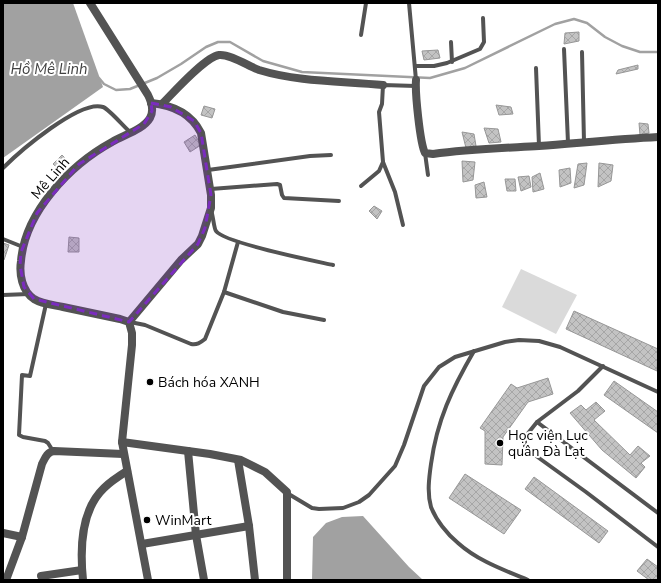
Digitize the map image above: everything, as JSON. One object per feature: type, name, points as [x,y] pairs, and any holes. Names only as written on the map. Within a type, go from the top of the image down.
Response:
[{"type":"street","points":[[90,3],[150,99],[184,113],[194,121],[201,133],[211,189],[211,208],[198,244],[181,260],[129,322]]},
{"type":"street","points":[[162,104],[204,63],[218,55],[226,56],[250,67],[272,74],[383,85]]},
{"type":"street","points":[[416,83],[423,148],[426,153],[433,154],[494,148],[658,137]]},
{"type":"street","name":"Mê Linh","points":[[29,294],[21,279],[20,265],[23,247],[37,213],[50,195],[67,176],[95,152],[144,124],[150,118],[152,111],[150,99]]},
{"type":"street","points":[[29,294],[34,299],[46,304],[120,318],[129,322]]},
{"type":"street","points":[[129,322],[132,333],[132,345],[122,442],[123,454],[148,580]]},
{"type":"street","points":[[122,442],[210,454],[238,460],[265,472],[287,492],[287,580]]},
{"type":"street","points":[[6,580],[22,537],[42,464],[48,454],[54,451],[123,454]]},
{"type":"street","points":[[188,451],[196,535],[204,580]]},
{"type":"street","points":[[238,460],[249,526],[255,580]]},
{"type":"street","points":[[83,580],[82,535],[89,512],[102,489],[127,472]]},
{"type":"street","points":[[142,544],[249,526]]},
{"type":"street","points":[[3,532],[22,537]]},
{"type":"street","points":[[41,576],[82,570]]},
{"type":"lane","points":[[360,35],[366,3]]},
{"type":"lane","points":[[403,225],[396,192],[383,162],[379,112],[382,104],[383,85],[416,83],[416,68],[409,3]]},
{"type":"lane","points":[[416,68],[452,62],[469,55],[483,46],[483,18]]},
{"type":"lane","points":[[451,42],[452,62]]},
{"type":"lane","points":[[564,49],[568,143]]},
{"type":"lane","points":[[582,52],[584,142]]},
{"type":"lane","points":[[536,68],[539,146]]},
{"type":"lane","points":[[3,168],[12,159],[65,118],[78,111],[91,107],[98,106],[105,108],[130,132]]},
{"type":"lane","points":[[426,153],[428,175]]},
{"type":"lane","points":[[208,170],[310,156],[331,155]]},
{"type":"lane","points":[[361,186],[379,171],[383,162]]},
{"type":"lane","points":[[211,189],[277,184],[280,185],[284,198],[339,201]]},
{"type":"lane","points":[[211,208],[216,231],[220,235],[238,242],[289,255],[334,264]]},
{"type":"lane","points":[[3,239],[23,247]]},
{"type":"lane","points":[[129,322],[146,325],[196,344],[201,343],[205,339],[224,292],[238,242]]},
{"type":"lane","points":[[224,292],[283,312],[324,320]]},
{"type":"lane","points":[[3,295],[29,294]]},
{"type":"lane","points":[[46,304],[30,376],[22,375],[20,435],[22,437],[45,441],[54,451]]},
{"type":"lane","points":[[287,492],[312,508],[319,509],[333,509],[350,506],[359,502],[369,495],[395,466],[404,445],[424,386],[438,367],[455,356],[505,342],[519,340],[540,341],[560,347],[658,392]]},
{"type":"lane","points":[[474,351],[453,388],[440,420],[428,482],[431,506],[438,520],[458,543],[486,562],[528,580]]},
{"type":"lane","points":[[603,366],[578,391],[537,422],[525,438],[525,447],[532,454],[586,492],[658,547]]},
{"type":"lane","points":[[537,422],[658,513]]},
{"type":"highlighted area","points":[[151,103],[171,107],[194,121],[201,133],[211,195],[205,228],[198,244],[129,322],[34,299],[24,287],[20,265],[21,252],[37,213],[79,164],[144,124],[152,111]]},
{"type":"shaded area","points":[[521,269],[577,295],[556,334],[502,307]]},
{"type":"water","name":"Hồ Mê Linh","points":[[3,3],[73,3],[103,87],[3,158]]},
{"type":"water","points":[[363,516],[409,567],[423,580],[312,580],[313,537],[326,523],[342,517]]},
{"type":"building","points":[[579,32],[579,41],[564,44],[565,33]]},
{"type":"building","points":[[438,50],[440,58],[424,60],[422,51]]},
{"type":"building","points":[[638,65],[638,69],[616,74],[618,70]]},
{"type":"building","points":[[496,105],[511,107],[513,114],[499,115]]},
{"type":"building","points":[[204,106],[215,109],[212,118],[201,115]]},
{"type":"building","points":[[639,123],[648,124],[649,133],[640,135]]},
{"type":"building","points":[[484,128],[498,129],[501,142],[489,143]]},
{"type":"building","points":[[462,132],[474,134],[476,146],[466,148]]},
{"type":"building","points":[[195,135],[201,145],[190,152],[184,142]]},
{"type":"building","points":[[62,155],[68,161],[60,170],[53,164]]},
{"type":"building","points":[[462,161],[475,162],[473,180],[463,182]]},
{"type":"building","points":[[587,163],[584,185],[574,188],[578,164]]},
{"type":"building","points":[[599,163],[613,165],[611,181],[598,187]]},
{"type":"building","points":[[570,168],[571,183],[560,187],[559,170]]},
{"type":"building","points":[[540,173],[544,189],[533,192],[532,177]]},
{"type":"building","points":[[529,176],[531,187],[521,191],[518,177]]},
{"type":"building","points":[[505,179],[515,179],[516,191],[507,191]]},
{"type":"building","points":[[484,182],[487,197],[476,198],[475,185]]},
{"type":"building","points":[[374,206],[382,211],[377,219],[369,211]]},
{"type":"building","points":[[69,237],[79,238],[79,252],[68,252]]},
{"type":"building","points":[[3,243],[9,245],[4,260],[3,259]]},
{"type":"building","points":[[574,311],[658,349],[657,371],[566,329]]},
{"type":"building","points":[[548,378],[553,394],[528,402],[503,437],[502,465],[485,464],[485,431],[480,428],[511,384],[517,388]]},
{"type":"building","points":[[614,381],[658,412],[658,433],[604,395]]},
{"type":"building","points":[[596,402],[605,411],[594,420],[630,455],[638,446],[650,456],[641,463],[645,467],[636,478],[602,450],[570,413],[581,405],[586,410]]},
{"type":"building","points":[[465,474],[521,510],[504,534],[449,498]]},
{"type":"building","points":[[534,477],[608,531],[599,543],[525,489]]},
{"type":"building","points":[[647,559],[658,567],[658,580],[649,580],[637,571]]},
{"type":"waterway","points":[[99,78],[104,84],[116,90],[130,89],[157,78],[206,47],[218,42],[230,42],[263,61],[302,72],[430,78],[465,68],[555,24],[574,19],[587,23],[605,37],[622,46],[640,52],[658,52]]},
{"type":"place","name":"Bách hóa XANH","points":[[150,382]]},
{"type":"place","name":"Học viện Lục quân Đà Lạt","points":[[500,443]]},
{"type":"place","name":"WinMart","points":[[147,520]]}]
